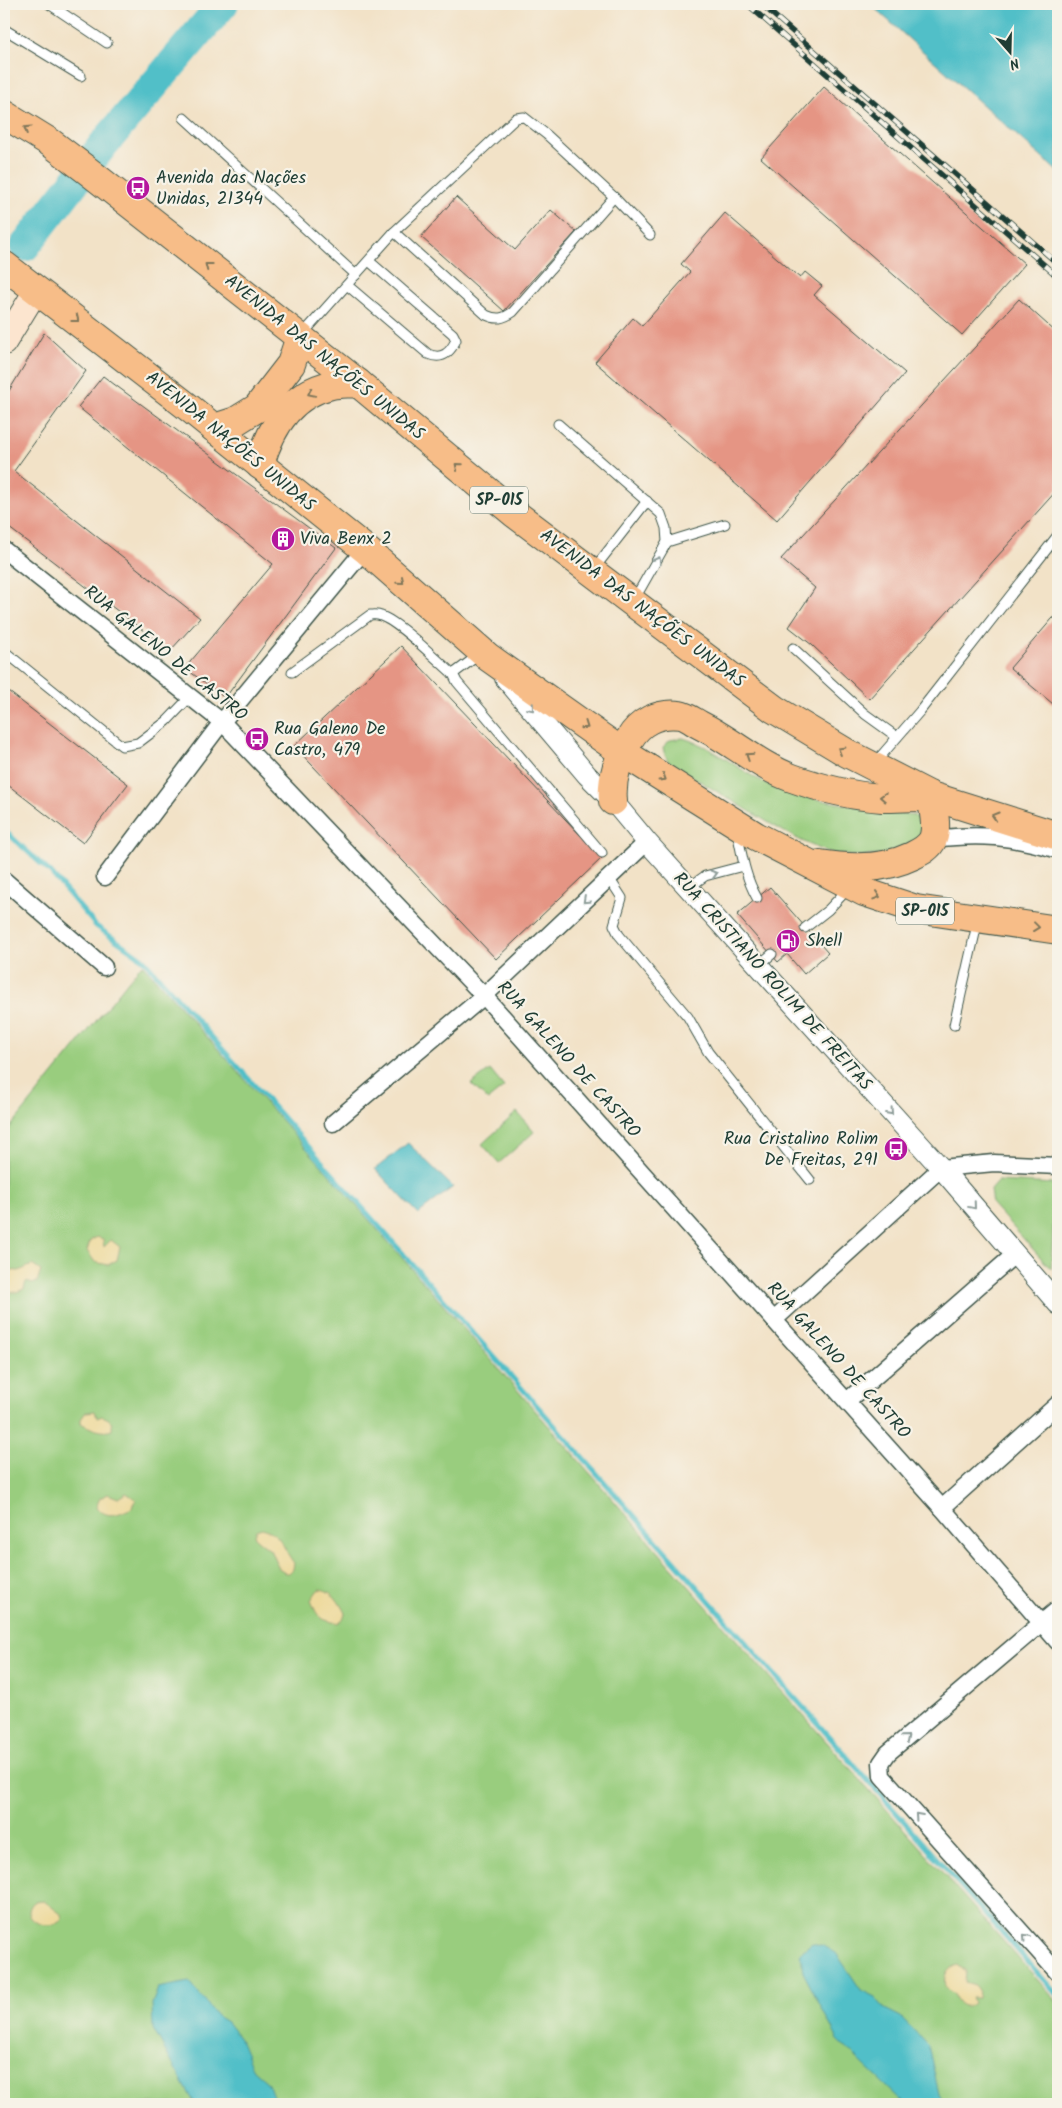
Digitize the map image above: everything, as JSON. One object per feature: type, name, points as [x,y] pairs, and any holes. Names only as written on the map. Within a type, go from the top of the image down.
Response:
[{"type":"highway","name":"AVENIDA DAS NAÇÕES UNIDAS","points":[[4,114],[51,143],[88,171],[358,383],[514,513],[774,709],[872,766],[931,796],[1058,836]]},
{"type":"highway","name":"AVENIDA NAÇÕES UNIDAS","points":[[21,277],[365,549],[485,655]]},
{"type":"highway","points":[[214,428],[236,421],[257,408],[291,364],[300,337]]},
{"type":"highway","points":[[260,465],[267,442],[276,425],[296,400],[315,390],[332,385],[358,383]]},
{"type":"highway","name":"SP-015","points":[[485,655],[622,752],[736,824],[801,861],[851,886],[916,909],[978,920],[1058,930]]},
{"type":"highway","points":[[613,801],[612,784],[622,752],[636,729],[645,721],[669,714],[682,715],[763,764],[792,778],[839,791],[881,798],[931,796],[935,822],[933,839],[923,850],[900,862],[872,868],[839,867],[801,861]]},
{"type":"main road","points":[[4,344],[21,277]]},
{"type":"street","points":[[106,877],[222,722],[365,549]]},
{"type":"street","name":"RUA GALENO DE CASTRO","points":[[4,550],[222,722],[484,996],[847,1401],[1058,1642]]},
{"type":"street","name":"RUA CRISTIANO ROLIM DE FREITAS","points":[[485,655],[587,775],[613,801],[688,888],[765,960],[1014,1255],[1058,1304]]},
{"type":"street","points":[[933,839],[956,836],[1008,837],[1058,850]]},
{"type":"street","points":[[333,1123],[484,996],[647,842]]},
{"type":"street","points":[[4,880],[104,967]]},
{"type":"street","points":[[774,1320],[941,1168],[994,1163],[1058,1166]]},
{"type":"street","points":[[847,1401],[1014,1255]]},
{"type":"street","points":[[942,1508],[1058,1404]]},
{"type":"street","points":[[1058,1609],[888,1753],[881,1763],[882,1776],[1058,1973]]},
{"type":"lane","points":[[49,4],[107,43]]},
{"type":"lane","points":[[4,29],[81,76]]},
{"type":"lane","points":[[184,118],[356,276]]},
{"type":"lane","points":[[300,337],[394,232],[516,118],[524,118],[531,122],[614,197],[650,235]]},
{"type":"lane","points":[[394,232],[486,315],[495,319],[505,318],[513,312],[614,197]]},
{"type":"lane","points":[[347,285],[428,354],[436,358],[442,357],[453,347],[456,340],[453,334],[369,261]]},
{"type":"lane","points":[[558,424],[661,514],[666,528],[667,542],[633,602]]},
{"type":"lane","points":[[592,572],[647,501]]},
{"type":"lane","points":[[667,542],[725,524]]},
{"type":"lane","points":[[872,766],[920,711],[1058,535]]},
{"type":"lane","points":[[292,672],[370,615],[383,616],[398,626],[453,674],[602,853]]},
{"type":"lane","points":[[793,648],[865,714],[897,737]]},
{"type":"lane","points":[[4,651],[122,746],[138,743],[166,721],[190,697]]},
{"type":"lane","points":[[453,674],[485,655]]},
{"type":"lane","points":[[736,824],[743,866],[750,886],[757,898]]},
{"type":"lane","points":[[688,888],[705,876],[743,866]]},
{"type":"lane","points":[[609,878],[622,898],[614,924],[619,935],[688,1018],[708,1052],[810,1180]]},
{"type":"lane","points":[[805,928],[828,910],[851,886]]},
{"type":"lane","points":[[954,1025],[978,920]]},
{"type":"green space","points":[[683,738],[707,748],[762,782],[774,787],[825,801],[913,815],[920,821],[922,827],[920,833],[904,849],[890,854],[867,856],[836,854],[819,848],[779,829],[669,763],[663,747],[670,740]]},
{"type":"green space","points":[[142,964],[1058,2003],[1058,2104],[4,2104],[4,1135]]},
{"type":"green space","points":[[490,1070],[504,1087],[488,1100],[471,1084]]},
{"type":"green space","points":[[517,1112],[534,1132],[499,1163],[482,1144]]},
{"type":"green space","points":[[998,1181],[1055,1184],[1051,1269],[992,1204],[990,1190]]},
{"type":"sand","points":[[97,1237],[103,1239],[104,1247],[111,1240],[120,1247],[117,1260],[108,1265],[95,1262],[87,1251],[90,1241]]},
{"type":"sand","points":[[32,1265],[41,1271],[37,1282],[33,1284],[26,1282],[24,1289],[16,1292],[11,1292],[4,1288],[4,1273],[6,1270],[19,1271]]},
{"type":"sand","points":[[95,1411],[97,1418],[102,1416],[110,1421],[112,1430],[100,1431],[81,1423],[81,1419],[86,1412]]},
{"type":"sand","points":[[126,1493],[136,1499],[132,1508],[118,1514],[109,1515],[96,1507],[100,1498],[108,1494],[118,1498]]},
{"type":"sand","points":[[262,1528],[278,1538],[294,1563],[293,1569],[289,1573],[280,1570],[270,1550],[256,1539],[254,1534],[256,1530]]},
{"type":"sand","points":[[321,1589],[333,1595],[345,1613],[343,1619],[338,1623],[323,1619],[315,1610],[311,1600],[317,1591]]},
{"type":"sand","points":[[44,1901],[61,1914],[62,1920],[51,1925],[45,1925],[32,1919],[29,1911],[30,1907],[34,1902]]},
{"type":"sand","points":[[958,1965],[966,1972],[965,1982],[975,1985],[979,1990],[978,1998],[971,1998],[973,2003],[967,2006],[961,2004],[954,1993],[946,1988],[946,1974]]},
{"type":"water","points":[[870,4],[1058,4],[1058,172]]},
{"type":"water","points":[[408,1143],[453,1187],[418,1214],[375,1169]]},
{"type":"water","points":[[812,1943],[824,1946],[836,1953],[861,1990],[875,1997],[885,2009],[901,2017],[928,2045],[939,2094],[944,2104],[905,2104],[838,2040],[803,1972],[800,1953]]},
{"type":"water","points":[[189,1982],[217,2016],[227,2022],[240,2039],[253,2070],[268,2083],[276,2104],[195,2104],[153,2029],[152,2004],[158,1988]]},
{"type":"building","points":[[824,87],[1025,264],[962,335],[761,158]]},
{"type":"building","points":[[456,197],[515,250],[551,210],[576,232],[504,311],[421,237]]},
{"type":"building","points":[[725,213],[800,278],[805,272],[822,286],[814,295],[905,373],[777,520],[595,362],[633,318],[642,326],[690,272],[681,264]]},
{"type":"building","points":[[1019,299],[1058,334],[1058,489],[869,699],[812,645],[789,627],[815,588],[781,559]]},
{"type":"building","points":[[44,333],[86,371],[14,471],[200,618],[170,651],[4,524],[4,399]]},
{"type":"building","name":"Viva Benx 2","points":[[103,376],[336,548],[225,698],[185,668],[273,564],[78,407]]},
{"type":"building","points":[[1058,612],[1058,698],[1053,704],[1010,668]]},
{"type":"building","points":[[401,646],[602,858],[496,959],[294,746]]},
{"type":"building","points":[[4,688],[128,784],[83,843],[4,782]]},
{"type":"building","name":"Shell","points":[[770,887],[828,953],[804,974],[787,954],[778,962],[737,915]]},
{"type":"waterway","points":[[25,246],[103,145],[223,4]]},
{"type":"waterway","points":[[4,830],[51,873],[96,926],[143,959],[1058,1996]]},
{"type":"railway","points":[[747,4],[1058,277]]},
{"type":"railway","points":[[761,4],[1058,264]]},
{"type":"place","name":"Avenida das Nações Unidas, 21344","points":[[138,188]]},
{"type":"place","name":"Viva Benx 2","points":[[283,539]]},
{"type":"place","name":"Rua Galeno De Castro, 479","points":[[257,739]]},
{"type":"place","name":"Shell","points":[[788,941]]},
{"type":"place","name":"Rua Cristalino Rolim De Freitas, 291","points":[[896,1149]]}]
